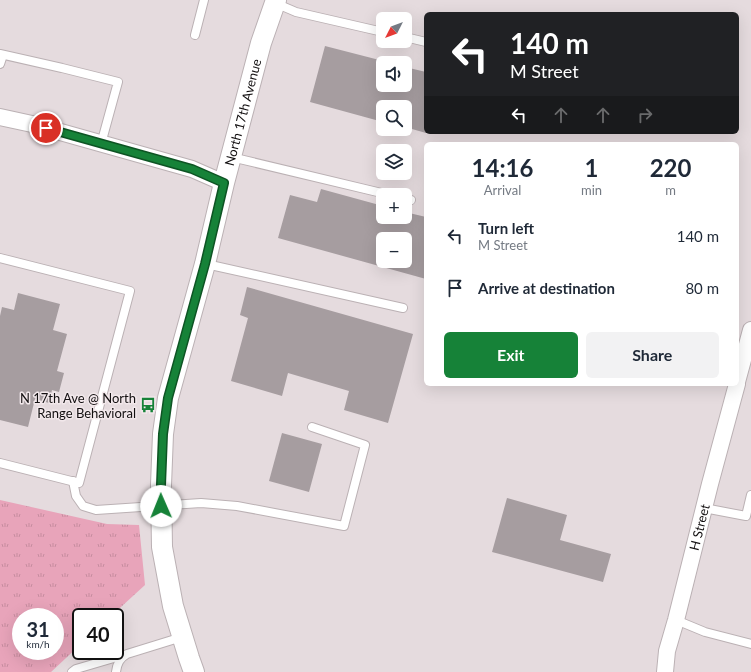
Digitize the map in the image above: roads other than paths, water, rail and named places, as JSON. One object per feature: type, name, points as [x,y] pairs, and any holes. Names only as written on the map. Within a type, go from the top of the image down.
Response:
[{"type":"street","name":"North 17th Avenue","points":[[194,672],[173,606],[162,547],[161,485],[163,434],[168,398],[205,264],[224,183],[261,43],[276,2]]},
{"type":"street","points":[[0,117],[32,124],[192,169],[224,183]]},
{"type":"street","name":"H Street","points":[[739,375],[751,330]]},
{"type":"street","name":"H Street","points":[[665,672],[667,651],[736,386]]},
{"type":"lane","points":[[195,35],[204,0]]},
{"type":"lane","points":[[276,2],[296,12],[376,30]]},
{"type":"lane","points":[[412,39],[424,42]]},
{"type":"lane","points":[[0,64],[2,55],[118,82],[101,144]]},
{"type":"lane","points":[[231,157],[376,192]]},
{"type":"lane","points":[[0,258],[130,291],[79,483],[0,463]]},
{"type":"lane","points":[[205,264],[403,308]]},
{"type":"lane","points":[[73,481],[76,496],[83,506],[96,510],[200,503],[237,506],[344,526],[366,446],[312,427]]},
{"type":"lane","points":[[704,508],[746,516],[751,494]]},
{"type":"lane","points":[[676,620],[705,632],[751,644]]},
{"type":"lane","points":[[72,672],[76,669],[182,637]]},
{"type":"lane","points":[[116,672],[120,660],[127,654]]},
{"type":"place","name":"N 17th Ave @ North Range Behavioral","points":[[148,405]]}]
